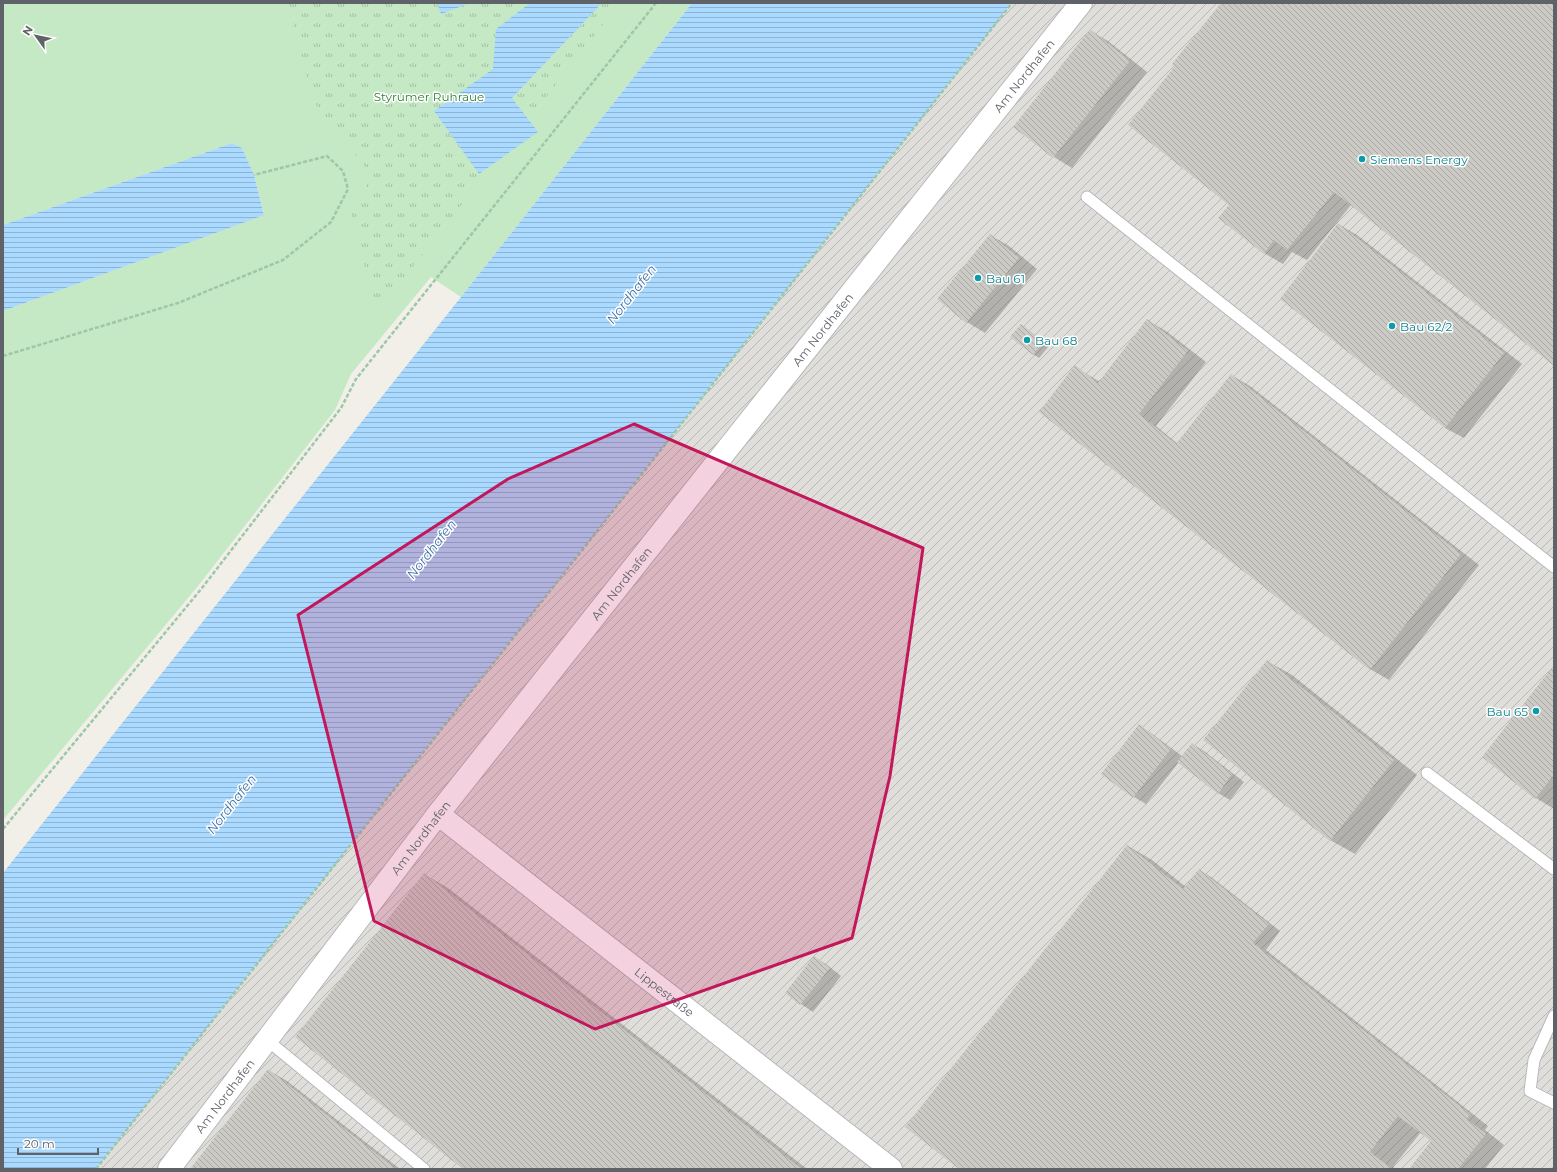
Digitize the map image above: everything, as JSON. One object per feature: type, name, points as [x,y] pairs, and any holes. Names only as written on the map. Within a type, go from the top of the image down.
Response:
[{"type":"street","name":"Am Nordhafen","points":[[169,1169],[438,814],[1081,3]]},
{"type":"street","name":"Lippestraße","points":[[438,814],[891,1169]]},
{"type":"lane","points":[[1087,197],[1554,567]]},
{"type":"lane","points":[[1428,773],[1554,869]]},
{"type":"lane","points":[[1554,1016],[1534,1060],[1530,1091],[1554,1102]]},
{"type":"lane","points":[[267,1040],[424,1169]]},
{"type":"path","points":[[3,829],[202,588],[342,408],[356,379],[656,3]]},
{"type":"path","points":[[96,1169],[1012,3]]},
{"type":"path","points":[[3,356],[178,303],[283,260],[331,222],[348,189],[343,171],[327,156],[254,175]]},
{"type":"highlighted area","points":[[634,424],[923,548],[890,776],[852,938],[595,1029],[374,921],[298,615],[508,479]]},
{"type":"shaded area","points":[[1012,3],[1554,3],[1554,1169],[96,1169]]},
{"type":"green space","points":[[3,3],[437,3],[434,111],[538,133],[512,98],[602,3],[692,3],[461,297],[431,277],[351,374],[335,410],[198,586],[3,820],[3,311],[264,214],[254,175],[242,148],[232,143],[3,225]]},
{"type":"green space","name":"Styrumer Ruhraue","points":[[288,3],[620,3],[377,313],[351,214],[372,176],[312,100]]},
{"type":"water","points":[[437,3],[470,3],[441,14]]},
{"type":"water","points":[[530,3],[602,3],[512,98],[538,132],[479,174],[434,111],[493,69],[496,29]]},
{"type":"water","name":"Nordhafen","points":[[692,3],[1012,3],[96,1169],[3,1169],[3,873],[461,297]]},
{"type":"water","points":[[232,143],[242,148],[254,175],[264,215],[3,311],[3,225]]},
{"type":"building","name":"Siemens Energy","points":[[1221,3],[1554,3],[1554,366],[1334,192],[1287,250],[1274,240],[1264,254],[1218,218],[1229,205],[1128,125],[1175,66],[1172,64]]},
{"type":"building","points":[[1090,29],[1130,61],[1053,158],[1013,127]]},
{"type":"building","name":"Bau 62/2","points":[[1338,223],[1504,353],[1445,428],[1280,299]]},
{"type":"building","name":"Bau 61","points":[[990,234],[1019,258],[966,323],[937,299]]},
{"type":"building","points":[[1147,319],[1188,351],[1139,414],[1176,444],[1231,374],[1461,554],[1370,670],[1039,412],[1075,365],[1098,383]]},
{"type":"building","name":"Bau 68","points":[[1021,324],[1044,342],[1033,355],[1010,337]]},
{"type":"building","points":[[1267,660],[1394,760],[1330,841],[1203,740]]},
{"type":"building","name":"Bau 65","points":[[1554,665],[1554,775],[1535,799],[1482,757]]},
{"type":"building","points":[[1139,724],[1171,749],[1133,798],[1101,774]]},
{"type":"building","points":[[1192,743],[1232,774],[1218,794],[1177,762]]},
{"type":"building","points":[[1127,845],[1183,889],[1199,869],[1269,924],[1253,943],[1470,1114],[1467,1119],[1486,1134],[1458,1169],[1409,1169],[1431,1141],[1398,1116],[1370,1152],[1392,1169],[959,1169],[905,1127]]},
{"type":"building","points":[[424,873],[802,1169],[463,1169],[295,1037]]},
{"type":"building","points":[[814,956],[830,968],[800,1005],[785,993]]},
{"type":"building","points":[[268,1069],[396,1169],[190,1169]]},
{"type":"place","name":"Siemens Energy","points":[[1362,159]]},
{"type":"place","name":"Bau 61","points":[[978,278]]},
{"type":"place","name":"Bau 62/2","points":[[1392,326]]},
{"type":"place","name":"Bau 68","points":[[1027,340]]},
{"type":"place","name":"Bau 65","points":[[1536,711]]}]
